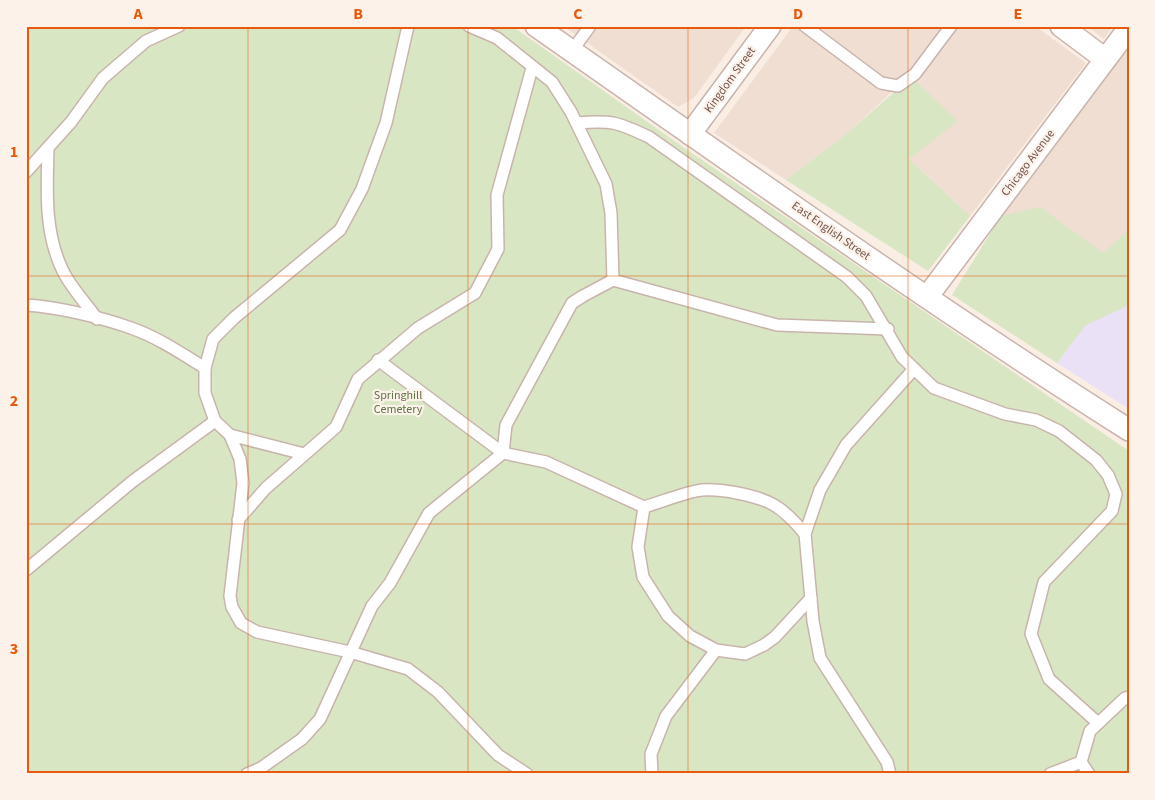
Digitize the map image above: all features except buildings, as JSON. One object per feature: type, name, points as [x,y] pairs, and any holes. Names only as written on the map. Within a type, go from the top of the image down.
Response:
[{"type":"street","name":"East English Street","points":[[536,26],[927,297],[1036,371],[1129,430]]},
{"type":"street","name":"Kingdom Street","points":[[690,134],[770,26]]},
{"type":"street","points":[[1061,26],[1105,59]]},
{"type":"street","name":"Chicago Avenue","points":[[927,297],[1129,28]]},
{"type":"lane","points":[[26,172],[71,122],[102,78],[146,41],[179,26]]},
{"type":"lane","points":[[408,26],[386,123],[362,189],[340,230],[234,318],[213,339],[205,368],[204,393],[215,420],[230,434],[240,459],[243,483],[230,596],[232,607],[241,623],[257,632],[279,639],[350,652],[408,669],[438,692],[498,755],[527,774]]},
{"type":"lane","points":[[469,26],[497,38],[532,68],[552,82],[577,123],[606,184],[611,213],[613,280]]},
{"type":"lane","points":[[572,51],[590,26]]},
{"type":"lane","points":[[805,26],[881,83],[898,86],[915,74],[951,26]]},
{"type":"lane","points":[[238,520],[266,488],[336,427],[358,379],[378,360],[418,328],[475,293],[498,249],[497,194],[532,68]]},
{"type":"lane","points":[[577,123],[608,120],[623,124],[649,136],[834,266],[866,296],[888,329],[902,357],[934,388],[1005,414],[1036,420],[1059,431],[1096,460],[1108,475],[1116,494],[1112,511],[1044,582],[1031,634],[1048,679],[1098,723]]},
{"type":"lane","points":[[48,148],[47,196],[51,232],[62,270],[97,319]]},
{"type":"lane","points":[[247,774],[261,768],[302,739],[320,719],[372,606],[390,583],[429,512],[503,453],[506,425],[572,304],[583,296],[613,280],[777,326],[888,329]]},
{"type":"lane","points":[[26,305],[53,307],[130,328],[166,344],[205,368]]},
{"type":"lane","points":[[378,360],[503,453],[546,462],[644,508],[697,491],[729,492],[755,497],[773,504],[788,516],[805,534]]},
{"type":"lane","points":[[890,774],[887,762],[820,658],[811,598],[805,534],[820,490],[846,445],[914,369]]},
{"type":"lane","points":[[26,570],[133,481],[215,420]]},
{"type":"lane","points":[[230,434],[304,454]]},
{"type":"lane","points":[[644,508],[638,547],[643,577],[668,616],[690,636],[716,650],[745,654],[776,637],[811,598]]},
{"type":"lane","points":[[652,774],[651,754],[666,716],[716,650]]},
{"type":"lane","points":[[1089,774],[1081,762],[1090,731],[1129,697]]},
{"type":"lane","points":[[1050,774],[1081,762]]},
{"type":"shaded area","points":[[563,26],[746,26],[694,98],[678,107]]},
{"type":"shaded area","points":[[793,26],[1035,26],[1086,63],[970,216],[909,159],[898,86],[850,131],[786,180],[714,133]]},
{"type":"shaded area","points":[[1086,26],[1113,26],[1104,39]]},
{"type":"shaded area","points":[[1129,47],[1129,267],[1001,216]]},
{"type":"shaded area","points":[[1129,267],[1129,409],[1057,363]]},
{"type":"green space","name":"Springhill Cemetery","points":[[26,26],[512,26],[683,147],[1129,451],[1129,774],[26,774]]},
{"type":"green space","points":[[911,77],[958,121],[909,159],[970,216],[928,271],[786,180],[850,131]]},
{"type":"green space","points":[[1040,207],[1103,253],[1129,230],[1129,302],[1125,307],[1086,325],[1057,363],[952,295],[1001,216]]}]
